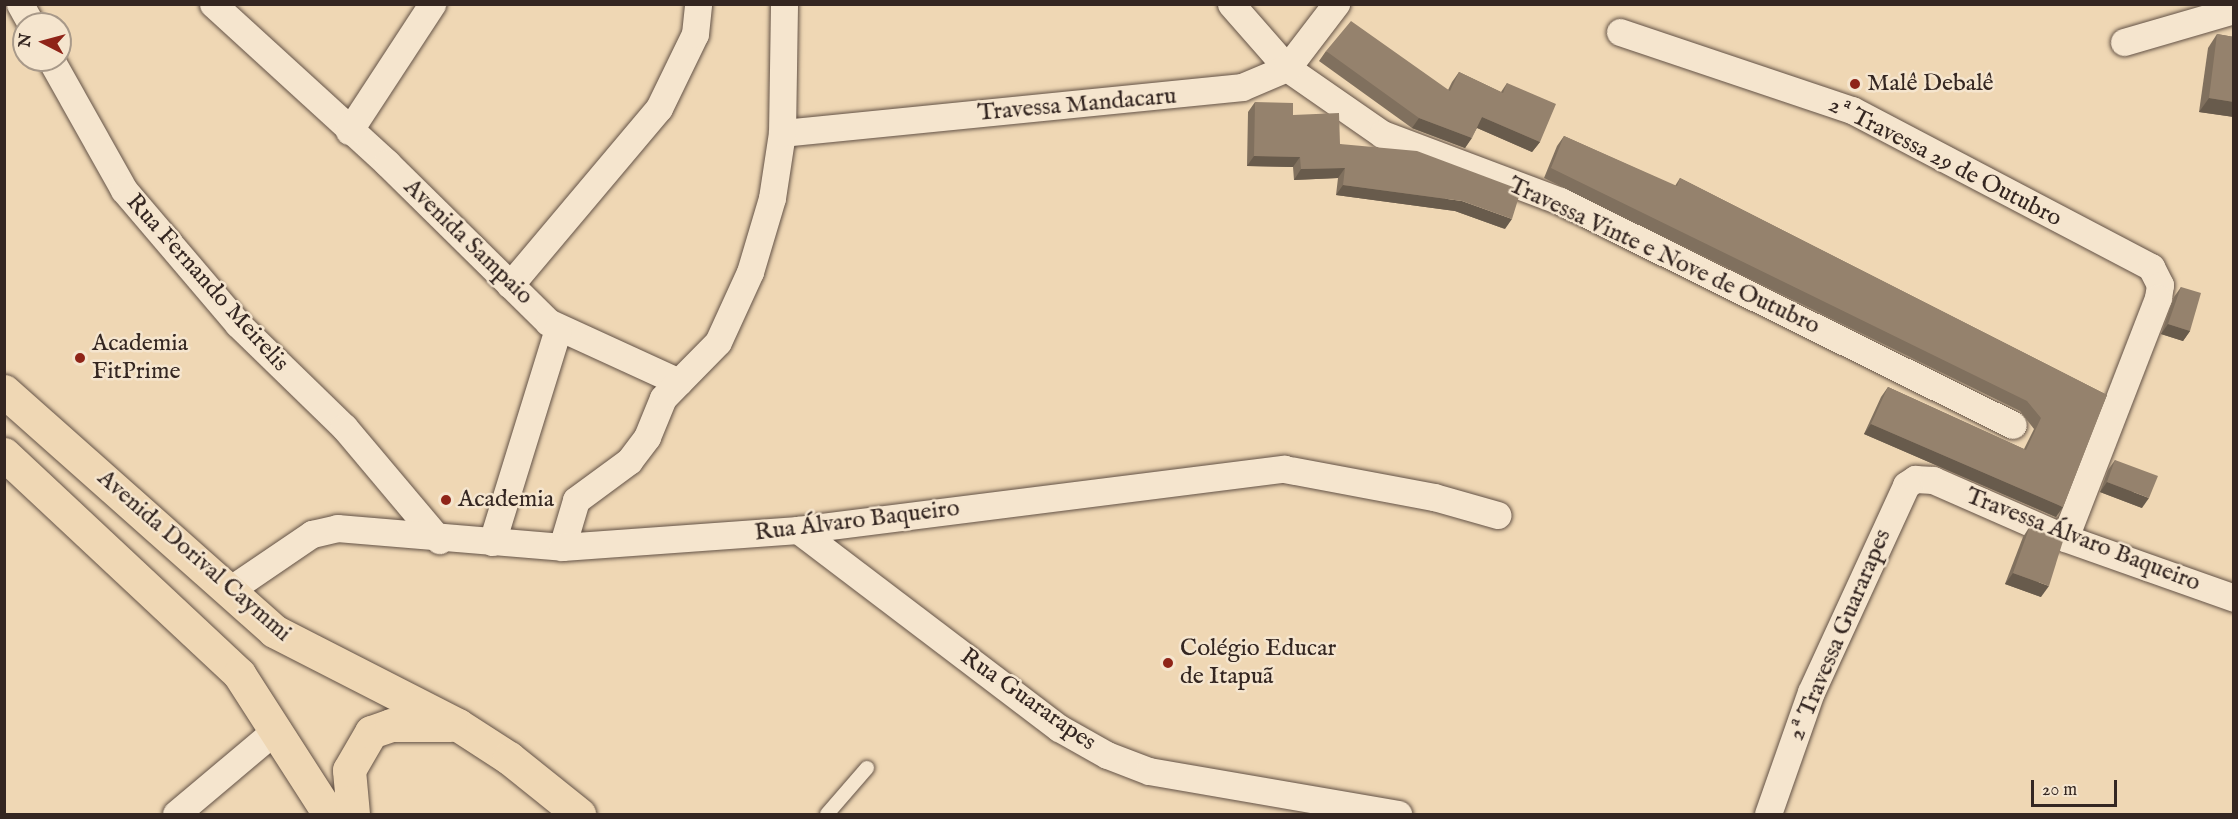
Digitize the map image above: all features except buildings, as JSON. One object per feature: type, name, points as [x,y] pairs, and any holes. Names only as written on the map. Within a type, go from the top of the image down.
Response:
[{"type":"main road","name":"Avenida Dorival Caymmi","points":[[4,391],[274,631],[458,725],[579,814]]},
{"type":"main road","name":"Avenida Dorival Caymmi","points":[[4,454],[212,646],[277,729],[329,814]]},
{"type":"main road","points":[[352,814],[349,770],[371,732],[391,725],[458,725]]},
{"type":"street","name":"Avenida Sampaio","points":[[213,4],[558,329],[679,382]]},
{"type":"street","points":[[349,131],[432,4]]},
{"type":"street","points":[[510,285],[659,108],[691,44],[698,4]]},
{"type":"street","points":[[562,547],[576,500],[629,461],[647,437],[655,410],[718,342],[750,272],[772,198],[782,133],[784,4]]},
{"type":"street","name":"Travessa Vinte e Nove de Outubro","points":[[1231,4],[1287,68],[1382,134],[1560,201],[2013,425]]},
{"type":"street","name":"Travessa Mandacaru","points":[[782,133],[1193,95],[1253,84],[1287,68],[1336,4]]},
{"type":"street","points":[[2124,42],[2234,10]]},
{"type":"street","name":"2ª Travessa 29 de Outubro","points":[[1620,32],[1852,110],[2151,267],[2158,277],[2158,298],[2065,538]]},
{"type":"street","name":"Rua Fernando Meirelis","points":[[58,72],[124,190],[238,324],[344,427],[439,540]]},
{"type":"street","points":[[492,542],[558,329]]},
{"type":"street","name":"Rua Álvaro Baqueiro","points":[[228,591],[277,555],[320,532],[337,528],[439,540],[562,547],[798,530],[1284,469],[1434,497],[1497,515]]},
{"type":"street","name":"2ª Travessa Guararapes","points":[[1768,814],[1810,692],[1906,485],[1924,477],[1933,480]]},
{"type":"street","name":"Travessa Álvaro Baqueiro","points":[[1933,480],[2065,538],[2234,598]]},
{"type":"street","name":"Rua Guararapes","points":[[798,530],[1059,728],[1107,755],[1149,771],[1398,814]]},
{"type":"street","points":[[176,814],[277,729]]},
{"type":"lane","points":[[828,814],[867,768]]},
{"type":"place","name":"Malê Debalê","points":[[1855,84]]},
{"type":"place","name":"Academia FitPrime","points":[[80,358]]},
{"type":"place","name":"Academia","points":[[446,500]]},
{"type":"place","name":"Colégio Educar de Itapuã","points":[[1168,663]]}]
